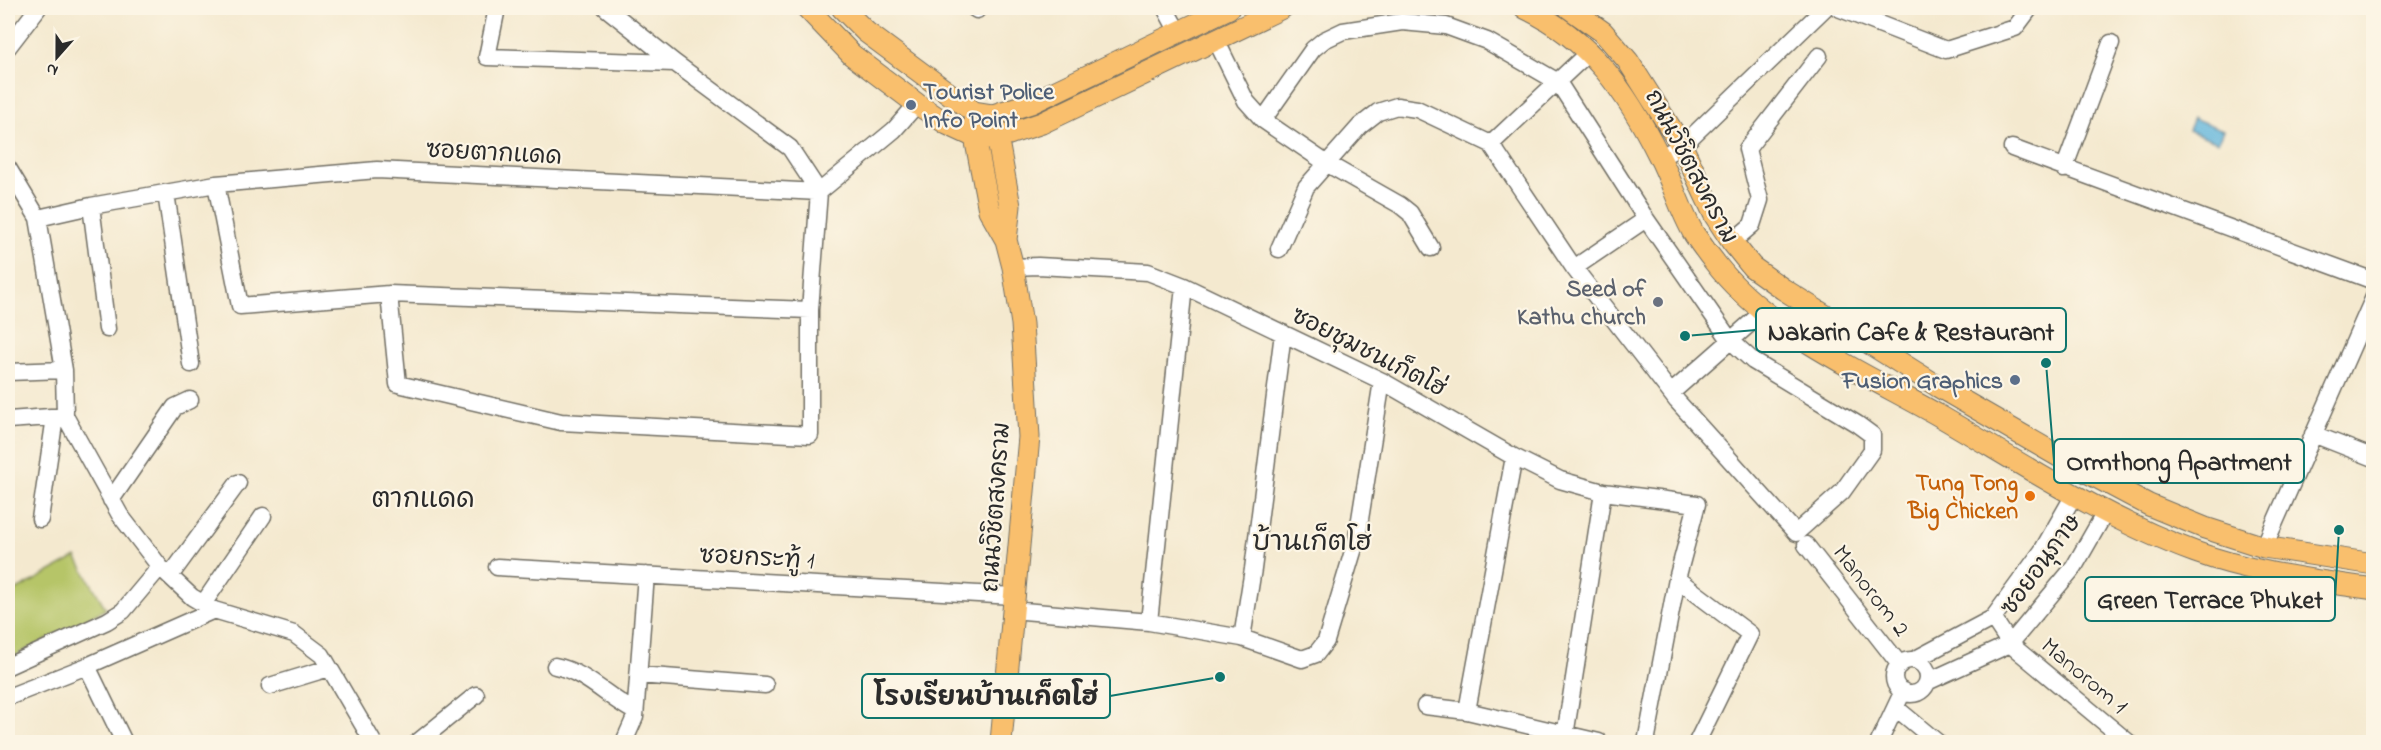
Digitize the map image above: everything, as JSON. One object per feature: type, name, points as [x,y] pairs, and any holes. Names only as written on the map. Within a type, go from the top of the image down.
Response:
[{"type":"main road","points":[[807,8],[852,55],[917,104],[947,124],[975,137],[997,138],[1042,123],[1282,8]]},
{"type":"main road","points":[[842,8],[866,32],[983,114],[1031,103],[1229,8]]},
{"type":"main road","name":"ถนนวิชิตสงคราม","points":[[1525,8],[1547,18],[1590,51],[1620,87],[1660,157],[1694,234],[1736,288],[1763,312],[1854,368],[2074,495],[2194,552],[2253,571],[2373,589]]},
{"type":"main road","name":"ถนนวิชิตสงคราม","points":[[1569,8],[1603,32],[1628,61],[1682,146],[1715,216],[1732,242],[1752,267],[1783,289],[1939,387],[2071,464],[2149,505],[2205,528],[2264,547],[2373,564]]},
{"type":"main road","name":"ถนนวิชิตสงคราม","points":[[983,114],[975,137],[989,210],[1006,240],[1013,267],[1022,324],[1029,437],[1001,742]]},
{"type":"main road","name":"ถนนวิชิตสงคราม","points":[[983,114],[997,138],[1010,206],[1006,240]]},
{"type":"street","points":[[8,47],[38,8]]},
{"type":"street","points":[[497,8],[487,57],[675,63]]},
{"type":"street","points":[[389,294],[398,384],[561,422],[810,435],[810,310],[819,192],[790,148],[675,63],[606,8]]},
{"type":"street","points":[[1165,8],[1178,32]]},
{"type":"street","points":[[1660,157],[1682,146],[1825,8]]},
{"type":"street","points":[[1838,8],[1946,50],[2015,28],[2030,8]]},
{"type":"street","points":[[1263,120],[1314,49],[1324,40],[1343,31],[1402,22],[1446,26],[1487,41],[1558,82],[1646,219],[1730,340],[1753,361],[1872,435],[1872,450],[1842,492],[1796,532],[1715,445],[1671,393],[1574,268],[1491,144],[1417,109],[1397,106],[1378,112],[1360,126],[1306,187],[1278,249]]},
{"type":"street","points":[[1216,40],[1246,101],[1263,120],[1326,163],[1400,205],[1410,213],[1431,248]]},
{"type":"street","points":[[2064,169],[2111,43]]},
{"type":"street","points":[[1491,144],[1590,51]]},
{"type":"street","points":[[1732,242],[1752,225],[1760,200],[1747,149],[1819,56]]},
{"type":"street","points":[[819,192],[894,130],[917,104]]},
{"type":"street","points":[[2012,148],[2373,281]]},
{"type":"street","points":[[8,168],[38,218],[64,370],[60,416],[40,519]]},
{"type":"street","name":"ซอยตากแดด","points":[[38,218],[91,206],[216,184],[377,170],[819,192]]},
{"type":"street","points":[[216,184],[240,306],[389,294],[810,310]]},
{"type":"street","points":[[166,193],[191,364]]},
{"type":"street","points":[[91,206],[107,329]]},
{"type":"street","points":[[1574,268],[1646,219]]},
{"type":"street","name":"ซอยชุมชนเก็ตโฮ่","points":[[1013,267],[1038,266],[1148,272],[1184,286],[1382,381],[1514,457],[1560,480],[1603,492],[1696,504],[1677,579]]},
{"type":"street","points":[[1149,622],[1184,286]]},
{"type":"street","points":[[2264,547],[2373,297]]},
{"type":"street","points":[[1671,393],[1763,312]]},
{"type":"street","points":[[1242,638],[1254,569],[1283,333]]},
{"type":"street","points":[[8,372],[64,370]]},
{"type":"street","name":"ซอยกระทู้ 1","points":[[497,567],[646,575],[1013,603],[1242,638],[1302,659],[1316,654],[1326,641],[1357,538],[1382,381]]},
{"type":"street","points":[[111,500],[175,407],[190,400]]},
{"type":"street","points":[[8,420],[60,416]]},
{"type":"street","points":[[60,416],[120,515],[165,571],[192,597],[208,607],[294,634],[322,655],[373,742]]},
{"type":"street","points":[[2313,434],[2373,458]]},
{"type":"street","points":[[1467,711],[1514,457]]},
{"type":"street","points":[[8,666],[107,621],[123,611],[165,571],[238,483]]},
{"type":"street","points":[[1565,735],[1603,492]]},
{"type":"street","name":"ซอยอนุภาษ","points":[[1907,663],[1993,618],[2042,551],[2074,495]]},
{"type":"street","name":"ซอยอนุภาษ","points":[[1904,692],[1915,693],[1927,682],[2010,644],[2074,567],[2106,511]]},
{"type":"street","points":[[8,697],[87,666],[208,607],[263,516]]},
{"type":"street","name":"Manorom 2","points":[[1806,544],[1907,663]]},
{"type":"street","points":[[624,742],[635,717],[646,575]]},
{"type":"street","points":[[1646,742],[1677,579],[1750,634],[1697,742]]},
{"type":"street","name":"ซอยอนุภาษ","points":[[1993,618],[2010,644]]},
{"type":"street","name":"Manorom 1","points":[[2010,644],[2128,742]]},
{"type":"street","points":[[1879,742],[1904,692],[1895,679],[1907,663],[1924,666],[1928,676],[1927,682]]},
{"type":"street","points":[[87,666],[124,742]]},
{"type":"street","points":[[555,666],[571,669],[592,682],[620,704],[634,711],[635,717]]},
{"type":"street","points":[[270,686],[329,668]]},
{"type":"street","points":[[639,675],[765,685]]},
{"type":"street","points":[[418,742],[476,695]]},
{"type":"street","points":[[1425,706],[1467,711],[1599,742]]},
{"type":"street","points":[[1896,708],[1937,742]]},
{"type":"green space","points":[[76,557],[106,609],[13,657],[8,648],[8,595]]},
{"type":"water","points":[[2193,118],[2223,130],[2218,142],[2188,130]]},
{"type":"place","name":"Tourist Police Info Point","points":[[911,105]]},
{"type":"place","name":"Seed of Kathu church","points":[[1658,302]]},
{"type":"place","name":"Nakarin Cafe & Restaurant","points":[[1685,336]]},
{"type":"place","name":"Ormthong Apartment","points":[[2046,363]]},
{"type":"place","name":"Fusion Graphics","points":[[2015,380]]},
{"type":"place","name":"Tung Tong Big Chicken","points":[[2030,496]]},
{"type":"place","name":"Green Terrace Phuket","points":[[2339,530]]},
{"type":"place","name":"โรงเรียนบ้านเก็ตโฮ่","points":[[1220,677]]},
{"type":"district","name":"ตากแดด","points":[[423,498]]},
{"type":"district","name":"บ้านเก็ตโฮ่","points":[[1312,541]]}]
